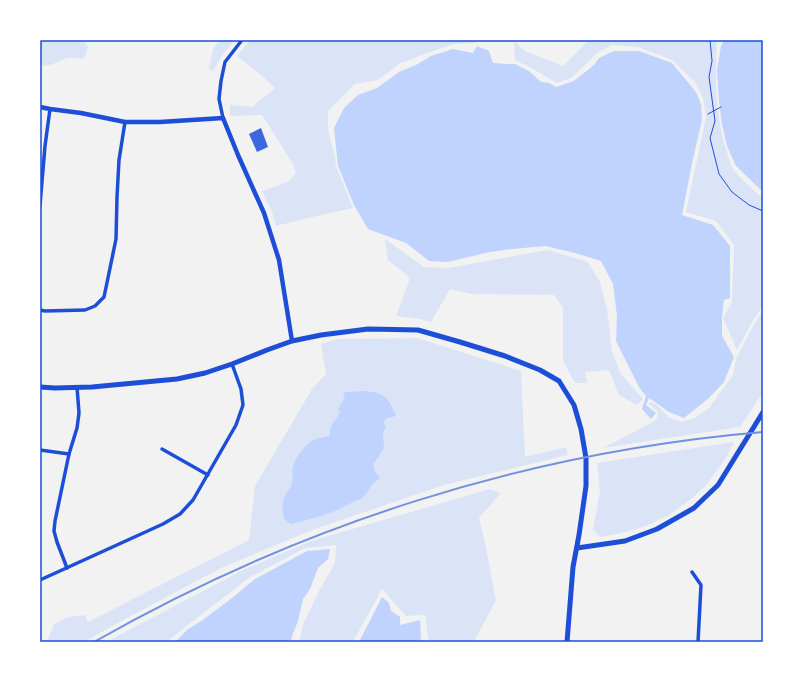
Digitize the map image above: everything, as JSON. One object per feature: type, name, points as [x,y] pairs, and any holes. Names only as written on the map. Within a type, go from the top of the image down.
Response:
[{"type":"main road","points":[[40,387],[77,388],[177,380],[232,364],[292,341],[321,335],[368,329],[418,330],[505,356],[540,370],[559,381],[574,405],[581,429],[586,458],[586,486],[572,567],[567,642]]},
{"type":"main road","points":[[576,548],[625,541],[657,529],[694,508],[718,485],[763,412]]},
{"type":"street","points":[[242,40],[225,62],[219,99],[223,118],[264,213],[280,260],[292,341]]},
{"type":"street","points":[[40,107],[50,110],[82,113],[125,122],[160,122],[223,118]]},
{"type":"street","points":[[40,205],[44,146],[50,110]]},
{"type":"street","points":[[40,310],[85,310],[95,306],[104,296],[116,239],[119,160],[125,122]]},
{"type":"street","points":[[40,580],[163,524],[180,514],[193,500],[236,426],[243,405],[242,389],[232,364]]},
{"type":"street","points":[[67,568],[54,531],[55,521],[77,428],[79,413],[77,388]]},
{"type":"street","points":[[162,449],[208,475]]},
{"type":"street","points":[[40,450],[70,454]]},
{"type":"street","points":[[692,572],[701,585],[698,642]]},
{"type":"path","points":[[710,40],[712,61],[709,77],[715,116],[715,124],[710,138],[719,174],[732,192],[749,205],[763,211]]},
{"type":"path","points":[[708,114],[721,107]]},
{"type":"shaded area","points":[[40,40],[83,40],[88,47],[84,59],[68,58],[51,65],[44,66],[40,65]]},
{"type":"shaded area","points":[[220,40],[235,40],[223,54],[213,71],[209,69],[213,49]]},
{"type":"shaded area","points":[[250,40],[473,40],[475,43],[454,44],[430,52],[399,64],[378,80],[355,84],[328,111],[328,129],[336,166],[353,208],[276,226],[272,212],[262,191],[288,182],[296,173],[293,164],[262,115],[230,116],[230,105],[252,107],[275,88],[237,56]]},
{"type":"shaded area","points":[[589,40],[717,40],[716,81],[722,135],[733,170],[759,195],[763,195],[763,305],[737,350],[723,318],[732,302],[734,245],[716,221],[686,212],[706,117],[703,98],[694,81],[672,60],[638,47],[612,45],[597,53],[571,78],[557,83],[515,60],[514,41],[525,51],[563,66]]},
{"type":"shaded area","points":[[385,239],[424,267],[448,268],[548,250],[588,262],[600,282],[607,309],[612,352],[621,374],[643,399],[637,405],[619,395],[609,370],[585,372],[587,383],[575,383],[563,361],[563,308],[554,295],[471,294],[450,289],[431,322],[396,316],[410,278],[388,260]]},
{"type":"shaded area","points":[[763,311],[763,392],[740,427],[603,448],[658,418],[657,411],[648,403],[652,402],[668,417],[681,422],[695,418],[709,408],[733,375],[736,359],[753,326]]},
{"type":"shaded area","points":[[417,338],[521,371],[525,457],[566,447],[568,455],[444,485],[312,530],[221,568],[84,642],[47,642],[54,624],[68,617],[85,615],[88,622],[249,540],[255,486],[312,389],[326,374],[321,344],[338,339]]},
{"type":"shaded area","points":[[734,442],[726,458],[707,484],[691,499],[668,516],[643,527],[601,537],[593,530],[600,491],[597,463]]},
{"type":"shaded area","points":[[490,489],[501,493],[479,518],[496,600],[474,642],[429,642],[425,615],[406,616],[382,589],[353,642],[299,642],[304,622],[335,563],[336,545],[305,548],[250,577],[166,642],[106,642],[245,569],[311,541]]},
{"type":"water","points":[[724,40],[763,40],[763,192],[736,166],[727,146],[719,102],[717,70],[721,46]]},
{"type":"water","points":[[477,46],[489,51],[493,63],[515,64],[529,71],[541,82],[549,83],[556,87],[574,81],[594,65],[599,58],[614,51],[639,51],[672,63],[696,92],[701,104],[702,120],[682,215],[713,225],[730,246],[730,298],[724,300],[722,336],[734,357],[724,382],[709,398],[684,418],[669,412],[649,398],[646,405],[656,413],[651,419],[642,409],[646,396],[639,387],[616,341],[617,316],[613,284],[601,261],[545,246],[490,252],[447,262],[429,261],[406,243],[368,229],[354,205],[338,166],[334,128],[344,108],[358,95],[377,88],[399,72],[416,65],[431,56],[453,49],[473,53]]},
{"type":"water","points":[[366,391],[378,393],[386,398],[396,416],[387,418],[383,422],[386,427],[383,432],[384,448],[373,465],[375,472],[380,478],[372,484],[362,499],[321,516],[291,524],[284,519],[282,508],[283,500],[292,484],[292,468],[296,459],[309,443],[318,438],[330,436],[332,425],[340,412],[338,409],[345,397],[343,392]]},
{"type":"water","points":[[330,549],[328,559],[318,568],[310,589],[303,599],[291,642],[175,642],[187,630],[232,598],[255,579],[307,551]]},
{"type":"water","points":[[382,597],[389,603],[391,611],[400,617],[400,625],[420,620],[421,642],[359,642]]},
{"type":"building","points":[[261,128],[268,147],[257,152],[249,134]]},
{"type":"railway","points":[[94,642],[172,600],[252,563],[334,529],[417,501],[502,476],[588,457],[675,442],[763,432]]}]
